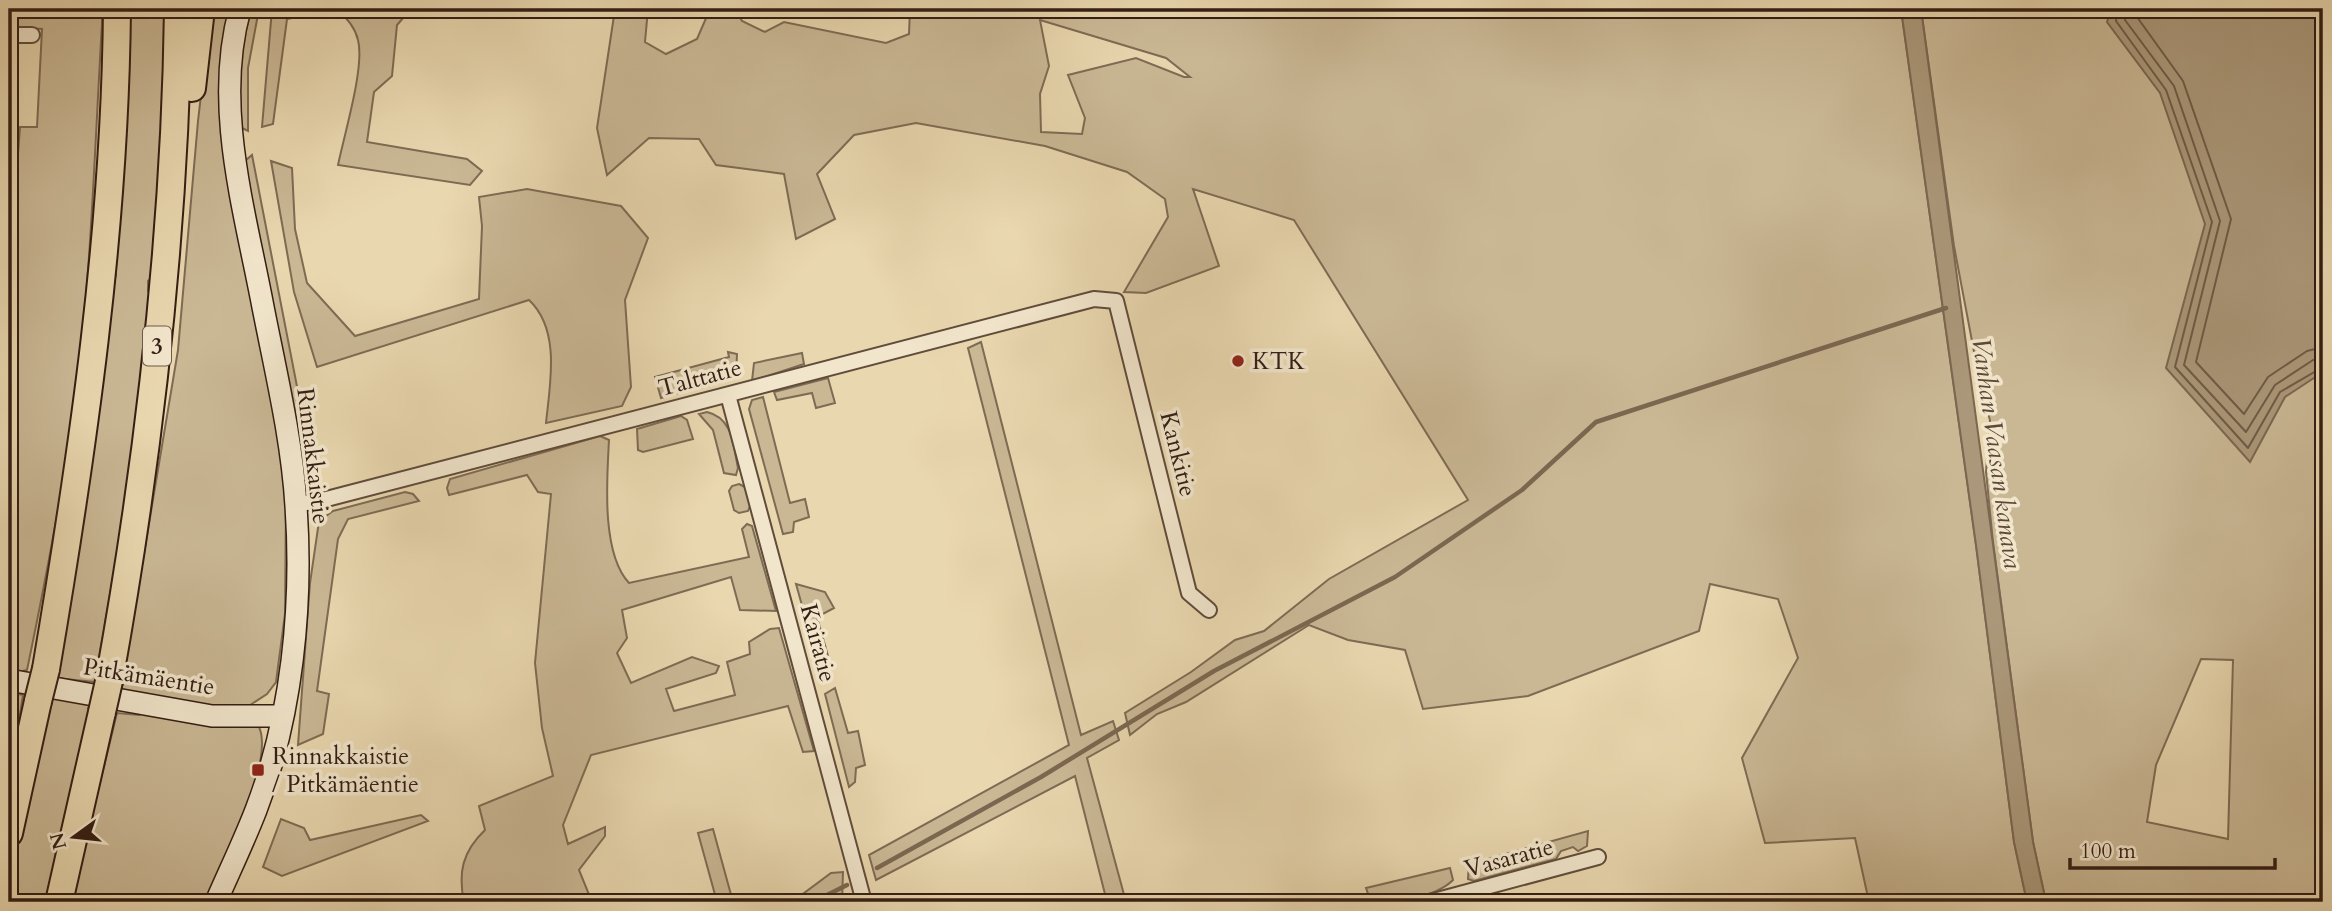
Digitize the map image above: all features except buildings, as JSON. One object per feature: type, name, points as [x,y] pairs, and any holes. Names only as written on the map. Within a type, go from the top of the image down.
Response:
[{"type":"highway","points":[[9,833],[46,669],[82,435],[102,255],[117,9]]},
{"type":"highway","name":"3","points":[[59,902],[108,681],[145,454],[176,125],[178,9]]},
{"type":"highway","points":[[176,125],[191,92],[201,9]]},
{"type":"street","name":"Rinnakkaistie","points":[[216,902],[256,809],[281,716],[295,606],[296,504],[285,421],[231,124],[232,55],[240,9]]},
{"type":"street","points":[[9,35],[32,36]]},
{"type":"street","name":"Talttatie","points":[[296,504],[315,502],[1094,299],[1116,301]]},
{"type":"street","name":"Kankitie","points":[[1116,301],[1189,593],[1209,610]]},
{"type":"street","name":"Kairatie","points":[[728,395],[864,902]]},
{"type":"street","name":"Pitkämäentie","points":[[9,680],[212,716],[281,716]]},
{"type":"street","name":"Vasaratie","points":[[1430,902],[1598,857]]},
{"type":"shaded area","points":[[9,9],[102,9],[88,274],[72,423],[27,670],[9,674],[9,191],[16,181],[20,127],[37,127],[42,29],[9,27]]},
{"type":"shaded area","points":[[127,9],[169,9],[153,276],[148,281],[148,291],[152,297],[130,477],[95,682],[55,678],[111,287],[116,275],[113,268]]},
{"type":"shaded area","points":[[211,9],[233,9],[221,80],[276,414],[286,500],[285,614],[276,682],[267,694],[244,709],[240,725],[259,727],[262,743],[260,764],[245,814],[207,902],[71,902],[117,713],[139,715],[142,694],[121,691],[178,350],[198,121]]},
{"type":"shaded area","points":[[251,9],[259,9],[248,68],[248,131],[242,128],[240,83],[242,53]]},
{"type":"shaded area","points":[[272,9],[336,9],[287,19],[273,124],[262,127]]},
{"type":"shaded area","points":[[336,9],[464,9],[464,16],[410,10],[397,25],[392,76],[374,92],[367,142],[467,159],[482,171],[470,185],[338,165],[353,101],[359,52],[355,31]]},
{"type":"shaded area","points":[[615,9],[648,9],[645,42],[666,54],[697,39],[710,9],[735,9],[742,21],[765,32],[784,22],[886,43],[909,34],[910,9],[1901,9],[1976,545],[2014,842],[2027,902],[1869,902],[1855,838],[1765,843],[1742,758],[1798,658],[1778,599],[1710,584],[1699,631],[1528,696],[1423,709],[1405,650],[1348,640],[1309,625],[1186,702],[1157,714],[1130,735],[1125,713],[1191,672],[1235,640],[1264,631],[1329,579],[1468,500],[1294,220],[1193,189],[1219,266],[1146,293],[1124,292],[1168,217],[1165,199],[1127,172],[1045,146],[916,123],[854,135],[817,174],[835,219],[796,239],[784,174],[716,165],[699,139],[649,138],[607,175],[597,128]],"holes":[[[1040,20],[1166,58],[1190,77],[1136,58],[1068,75],[1085,118],[1082,134],[1041,132],[1040,94],[1049,66]]]},
{"type":"shaded area","points":[[1921,9],[2323,9],[2323,902],[2046,902],[2033,842],[1993,542],[1986,472],[1990,420],[1982,394],[1954,246]],"holes":[[[2201,659],[2233,660],[2228,839],[2147,822],[2156,765]]]},
{"type":"shaded area","points":[[252,155],[300,402],[309,487],[302,479],[247,182],[245,161]]},
{"type":"shaded area","points":[[271,161],[292,168],[295,229],[307,283],[355,336],[479,299],[482,226],[479,197],[527,189],[621,206],[648,238],[625,300],[631,387],[622,406],[546,423],[551,375],[549,342],[546,326],[529,300],[317,367],[294,292]]},
{"type":"shaded area","points":[[981,342],[1081,735],[1113,721],[1119,740],[1087,758],[1126,902],[1107,902],[1075,776],[876,880],[869,855],[1069,745],[968,348]]},
{"type":"shaded area","points":[[728,352],[737,354],[736,376],[661,398],[655,377],[729,357]]},
{"type":"shaded area","points":[[802,353],[804,364],[752,381],[754,363]]},
{"type":"shaded area","points":[[828,378],[835,403],[816,408],[812,393],[777,400],[774,392]]},
{"type":"shaded area","points":[[763,397],[790,503],[805,499],[809,517],[794,522],[793,532],[783,534],[749,409],[752,400]]},
{"type":"shaded area","points":[[707,412],[716,415],[727,426],[738,468],[736,475],[724,473],[713,430],[699,414]]},
{"type":"shaded area","points":[[681,416],[687,420],[693,439],[643,452],[638,450],[637,429]]},
{"type":"shaded area","points":[[600,436],[609,440],[607,494],[610,535],[620,570],[629,583],[749,557],[742,529],[747,524],[752,526],[776,611],[740,610],[731,577],[622,610],[627,638],[617,653],[631,683],[692,657],[719,666],[716,673],[666,689],[674,711],[735,695],[727,662],[750,654],[749,642],[770,629],[779,628],[814,751],[803,752],[788,706],[591,755],[563,825],[568,844],[605,827],[605,836],[579,870],[592,902],[464,902],[464,863],[471,846],[485,830],[479,806],[553,776],[542,728],[535,663],[551,494],[538,492],[527,475],[449,495],[447,488],[450,479]]},
{"type":"shaded area","points":[[739,484],[745,487],[750,506],[748,511],[739,513],[734,510],[729,491],[732,486]]},
{"type":"shaded area","points":[[405,492],[413,494],[419,501],[348,519],[338,539],[317,691],[329,694],[323,734],[298,745],[310,583],[319,521],[333,511]]},
{"type":"shaded area","points":[[796,584],[825,592],[834,608],[817,617],[830,663],[819,666]]},
{"type":"shaded area","points":[[835,688],[848,733],[858,731],[865,765],[856,768],[855,782],[849,787],[825,694]]},
{"type":"shaded area","points":[[9,692],[23,695],[9,784]]},
{"type":"shaded area","points":[[53,697],[91,704],[46,902],[9,902],[9,874]]},
{"type":"shaded area","points":[[421,815],[428,821],[282,876],[263,867],[281,819],[304,828],[310,840]]},
{"type":"shaded area","points":[[713,829],[733,902],[717,902],[698,833]]},
{"type":"shaded area","points":[[1588,831],[1587,846],[1578,851],[1573,847],[1561,851],[1556,859],[1474,881],[1468,879],[1469,864]]},
{"type":"shaded area","points":[[1450,868],[1453,880],[1436,891],[1415,898],[1371,902],[1366,888]]},
{"type":"shaded area","points":[[843,872],[842,902],[771,902],[800,896],[831,873]]},
{"type":"water","points":[[1901,9],[1921,9],[2033,842],[2046,902],[2027,902],[2014,842],[1976,545]]},
{"type":"water","points":[[2111,9],[2323,9],[2323,372],[2285,397],[2250,462],[2166,368],[2205,224],[2160,93],[2107,22]]},
{"type":"waterway","points":[[877,868],[1041,777],[1214,671],[1395,577],[1522,490],[1596,422],[1946,308]]},
{"type":"waterway","points":[[813,902],[847,885]]},
{"type":"place","name":"KTK","points":[[1238,361]]},
{"type":"place","name":"Rinnakkaistie / Pitkämäentie","points":[[258,770]]},
{"type":"water label","name":"Vanhan Vaasan kanava","points":[[1997,453]]}]
